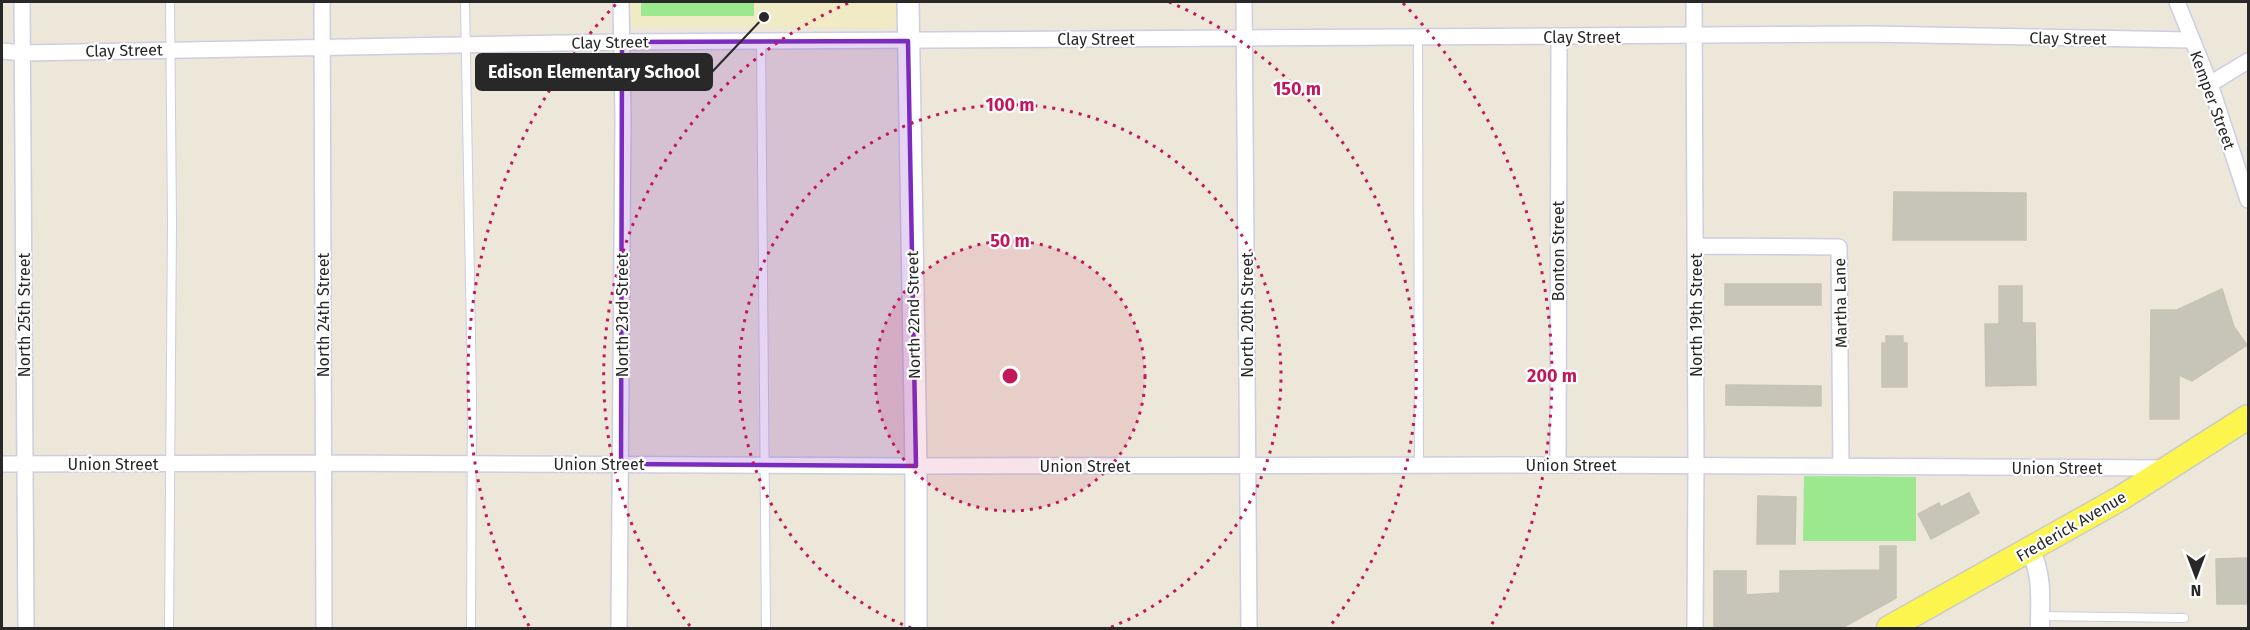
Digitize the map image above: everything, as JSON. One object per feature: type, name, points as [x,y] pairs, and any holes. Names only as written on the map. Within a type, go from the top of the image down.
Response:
[{"type":"main road","name":"North 22nd Street","points":[[908,2],[916,466],[916,628]]},
{"type":"main road","name":"Frederick Avenue","points":[[1890,628],[2121,498],[2248,417]]},
{"type":"street","name":"North 25th Street","points":[[22,2],[26,628]]},
{"type":"street","name":"North 24th Street","points":[[322,2],[324,628]]},
{"type":"street","name":"North 23rd Street","points":[[619,628],[621,2]]},
{"type":"street","name":"North 20th Street","points":[[1244,2],[1249,628]]},
{"type":"street","name":"North 19th Street","points":[[1694,2],[1695,628]]},
{"type":"street","name":"Kemper Street","points":[[2176,2],[2210,84],[2248,200]]},
{"type":"street","name":"Clay Street","points":[[2,51],[23,53],[622,42],[1869,34],[2191,40]]},
{"type":"street","name":"Bonton Street","points":[[1558,465],[1559,37]]},
{"type":"street","points":[[2210,84],[2248,60]]},
{"type":"street","name":"Martha Lane","points":[[1696,246],[1839,247],[1841,466]]},
{"type":"street","name":"Union Street","points":[[2,464],[1558,465],[2168,468]]},
{"type":"street","points":[[2030,550],[2037,564],[2039,575],[2040,622]]},
{"type":"lane","points":[[169,628],[170,2]]},
{"type":"lane","points":[[465,2],[471,628]]},
{"type":"lane","points":[[1418,38],[1419,465]]},
{"type":"lane","points":[[761,42],[766,628]]},
{"type":"lane","points":[[2040,622],[2184,618]]},
{"type":"highlighted area","points":[[908,41],[916,466],[621,464],[622,42]]},
{"type":"shaded area","points":[[627,2],[899,2],[899,20],[897,25],[887,28],[633,26],[629,21]]},
{"type":"green space","points":[[641,2],[754,2],[754,16],[641,16]]},
{"type":"green space","points":[[1804,476],[1916,477],[1916,541],[1803,541]]},
{"type":"building","points":[[1894,192],[2026,193],[2026,240],[1893,240]]},
{"type":"building","points":[[1725,284],[1821,284],[1821,305],[1725,305]]},
{"type":"building","points":[[1999,286],[2022,286],[2022,323],[2035,323],[2036,385],[1986,386],[1985,324],[1999,324]]},
{"type":"building","points":[[2222,289],[2234,327],[2247,345],[2192,381],[2179,375],[2179,419],[2150,419],[2151,310],[2177,310]]},
{"type":"building","points":[[1886,336],[1903,336],[1903,343],[1907,343],[1907,387],[1882,387],[1882,343],[1886,343]]},
{"type":"building","points":[[1726,385],[1821,386],[1821,406],[1726,405]]},
{"type":"building","points":[[1969,493],[1979,513],[1931,539],[1918,514],[1939,503],[1941,507]]},
{"type":"building","points":[[1758,496],[1796,497],[1795,544],[1757,544]]},
{"type":"building","points":[[1880,546],[1896,546],[1896,598],[1842,628],[1714,628],[1714,571],[1746,571],[1746,595],[1780,593],[1780,571],[1880,570]]},
{"type":"building","points":[[2248,558],[2248,604],[2217,604],[2216,559]]},
{"type":"place","name":"Edison Elementary School","points":[[764,17]]}]
